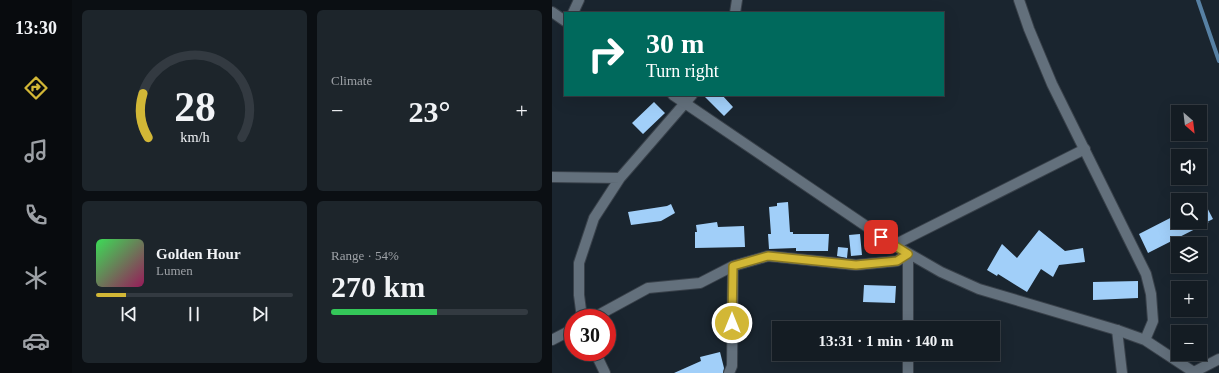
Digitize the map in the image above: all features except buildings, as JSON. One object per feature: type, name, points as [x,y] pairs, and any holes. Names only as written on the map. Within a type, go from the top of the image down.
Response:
[{"type":"street","points":[[573,12],[579,0]]},
{"type":"street","points":[[735,12],[738,0]]},
{"type":"street","points":[[1019,0],[1029,29],[1052,84],[1146,274],[1151,294],[1153,321],[1146,340]]},
{"type":"street","points":[[552,12],[564,20]]},
{"type":"street","points":[[674,96],[894,246],[941,272],[979,289],[1146,340],[1194,372],[1219,359]]},
{"type":"street","points":[[581,309],[579,295],[579,264],[594,218],[620,178],[686,104],[691,96]]},
{"type":"street","points":[[894,246],[1085,149]]},
{"type":"street","points":[[552,177],[620,178]]},
{"type":"street","points":[[610,309],[648,288],[700,283],[733,266],[768,256],[856,265],[897,261],[908,254]]},
{"type":"street","points":[[908,254],[908,321]]},
{"type":"street","points":[[729,373],[732,366],[733,266]]},
{"type":"street","points":[[1117,330],[1122,373]]},
{"type":"street","points":[[552,340],[564,334]]},
{"type":"street","points":[[599,361],[605,373]]},
{"type":"street","points":[[908,361],[908,373]]},
{"type":"waterway","points":[[1198,0],[1219,61]]},
{"type":"route","points":[[732,323],[733,266],[768,256],[856,265],[897,261],[908,254],[881,237]]}]
